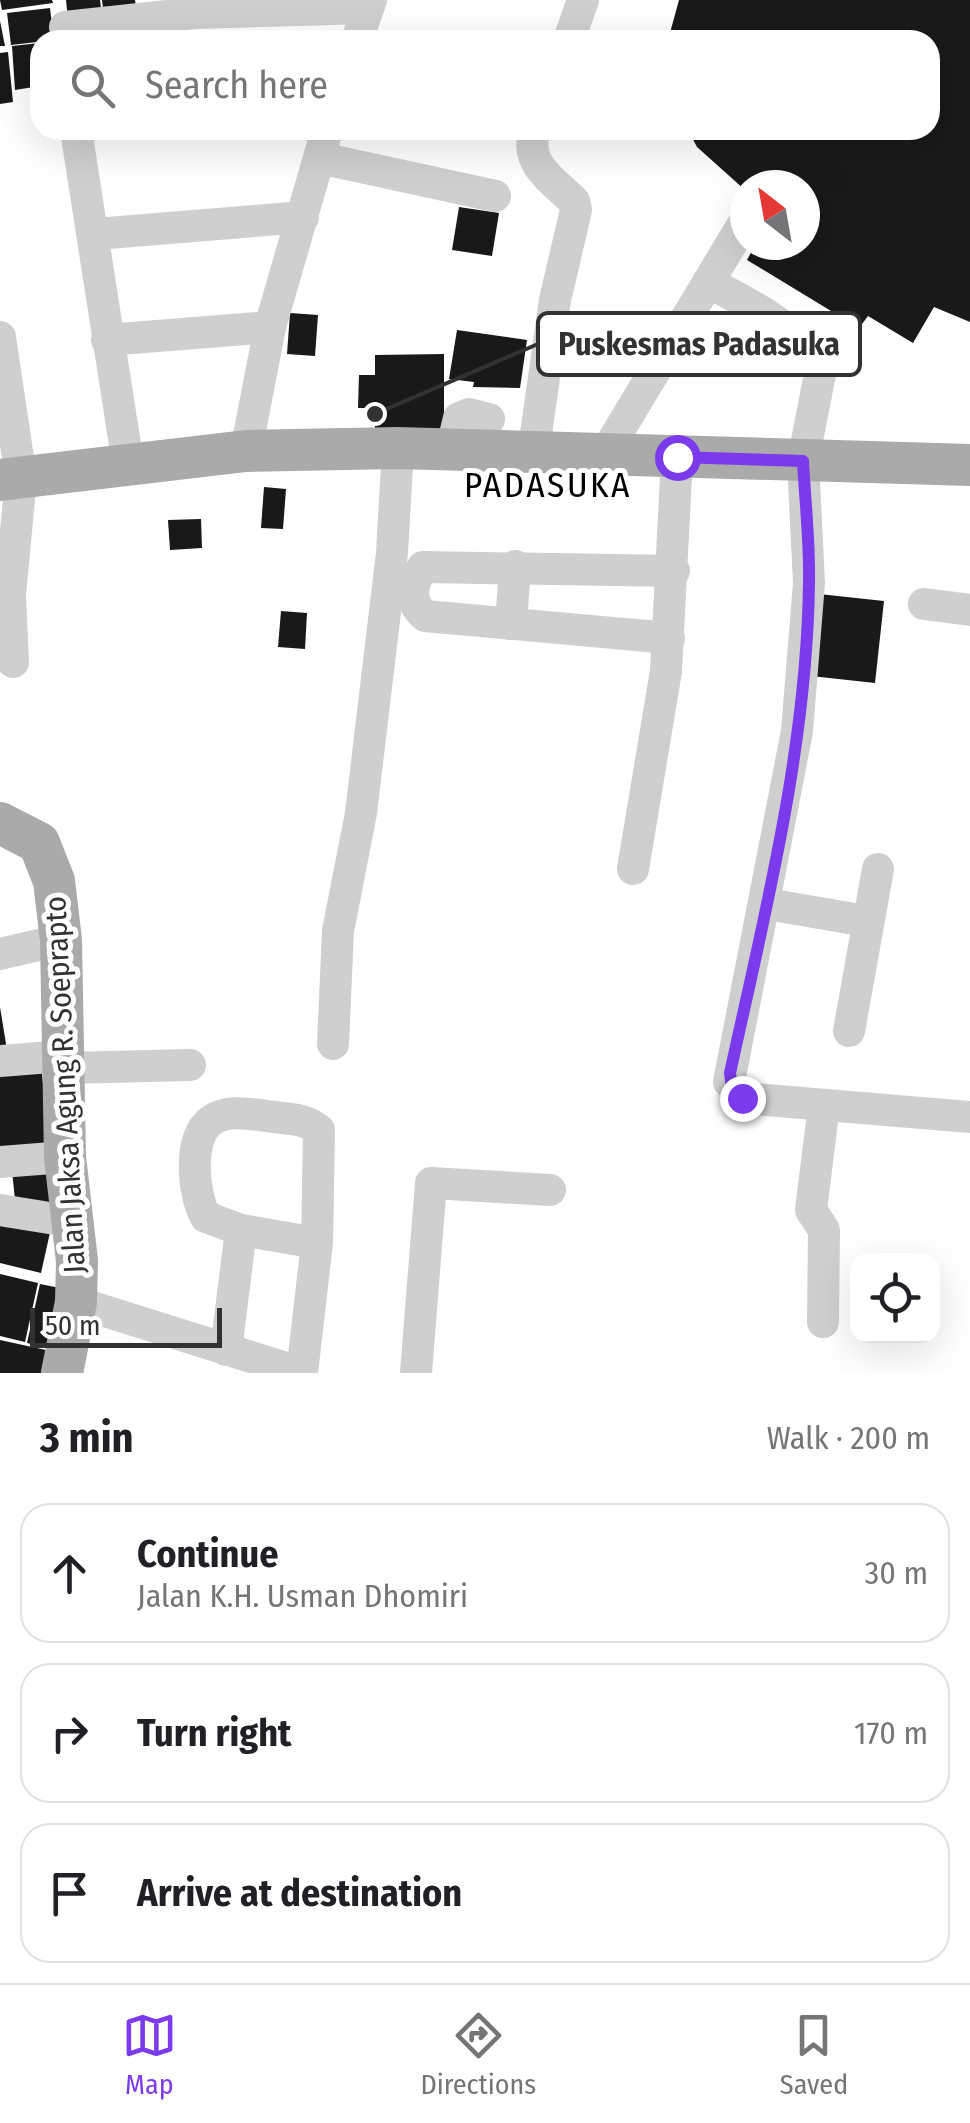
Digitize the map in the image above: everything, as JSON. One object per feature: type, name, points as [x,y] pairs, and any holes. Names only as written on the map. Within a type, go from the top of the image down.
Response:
[{"type":"main road","points":[[11,479],[246,451],[398,448],[970,466]]},
{"type":"main road","name":"Jalan Jaksa Agung R. Soeprapto","points":[[0,823],[39,843],[54,881],[60,940],[65,1157],[74,1222],[76,1302],[62,1373]]},
{"type":"street","points":[[572,30],[584,0]]},
{"type":"street","points":[[65,22],[370,4],[361,30]]},
{"type":"street","points":[[87,140],[106,340],[128,464]]},
{"type":"street","points":[[531,140],[534,161],[574,201],[576,210],[555,300],[532,455]]},
{"type":"street","points":[[246,451],[270,327],[323,144],[494,196]]},
{"type":"street","points":[[96,234],[303,218]]},
{"type":"street","points":[[603,457],[730,245]]},
{"type":"street","points":[[708,282],[774,317],[806,344],[821,369],[803,461],[808,601],[797,731],[767,904],[729,1082],[742,1098],[970,1117]]},
{"type":"street","points":[[106,340],[270,327]]},
{"type":"street","points":[[0,336],[11,479],[13,662]]},
{"type":"street","points":[[451,451],[459,418],[469,414],[489,419]]},
{"type":"street","points":[[333,1044],[338,931],[361,812],[392,553],[398,448]]},
{"type":"street","points":[[633,868],[669,638],[677,457]]},
{"type":"street","points":[[511,624],[515,566]]},
{"type":"street","points":[[669,638],[425,616],[416,608],[412,593],[423,567],[674,570]]},
{"type":"street","points":[[924,604],[970,610]]},
{"type":"street","points":[[849,1032],[878,869]]},
{"type":"street","points":[[767,904],[866,921]]},
{"type":"street","points":[[0,954],[60,940]]},
{"type":"street","points":[[0,1061],[190,1065]]},
{"type":"street","points":[[823,1322],[824,1230],[811,1210],[824,1105]]},
{"type":"street","points":[[76,1302],[302,1373],[317,1244],[319,1130],[302,1120],[234,1113],[213,1119],[202,1130],[196,1167],[202,1210],[214,1222],[241,1230],[317,1244]]},
{"type":"street","points":[[0,1162],[65,1157]]},
{"type":"street","points":[[416,1373],[431,1182],[550,1190]]},
{"type":"street","points":[[0,1210],[74,1222]]},
{"type":"street","points":[[226,1350],[241,1230]]},
{"type":"building","points":[[0,0],[52,0],[53,3],[2,10]]},
{"type":"building","points":[[66,0],[100,0],[102,16],[68,19]]},
{"type":"building","points":[[102,0],[135,0],[137,13],[104,16]]},
{"type":"building","points":[[679,0],[970,0],[970,322],[934,307],[913,343],[868,316],[859,328],[747,260],[820,260],[820,170],[730,170],[730,177],[693,140],[940,140],[940,30],[671,30]]},
{"type":"building","points":[[50,8],[53,30],[30,30],[30,43],[11,45],[7,13]]},
{"type":"building","points":[[158,22],[159,30],[124,30],[123,25]]},
{"type":"building","points":[[30,44],[30,88],[15,90],[12,46]]},
{"type":"building","points":[[8,52],[13,102],[0,104],[0,53]]},
{"type":"building","points":[[459,207],[499,213],[492,256],[452,250]]},
{"type":"building","points":[[290,313],[318,315],[315,356],[287,354]]},
{"type":"building","points":[[457,330],[527,340],[520,388],[473,387],[474,382],[449,379]]},
{"type":"building","points":[[444,354],[444,429],[375,429],[374,408],[358,408],[359,375],[375,375],[375,355]]},
{"type":"building","points":[[264,487],[286,489],[283,529],[261,528]]},
{"type":"building","points":[[201,519],[202,548],[170,550],[168,520]]},
{"type":"building","points":[[819,594],[884,601],[875,683],[811,676]]},
{"type":"building","points":[[281,611],[307,613],[305,649],[278,647]]},
{"type":"building","points":[[0,1007],[7,1050],[0,1051]]},
{"type":"building","points":[[41,1065],[50,1149],[0,1155],[0,1069]]},
{"type":"building","points":[[50,1167],[53,1206],[16,1209],[12,1171]]},
{"type":"building","points":[[0,1217],[51,1228],[41,1273],[0,1263]]},
{"type":"building","points":[[0,1274],[38,1283],[25,1342],[0,1336]]},
{"type":"building","points":[[40,1284],[65,1289],[52,1349],[27,1343]]},
{"type":"building","points":[[0,1340],[46,1350],[41,1373],[0,1373]]},
{"type":"place","name":"Puskesmas Padasuka","points":[[375,414]]},
{"type":"district","name":"PADASUKA","points":[[548,485]]},
{"type":"route","points":[[677,457],[803,461],[810,583],[797,731],[767,904],[730,1073],[732,1089],[742,1098]]}]
